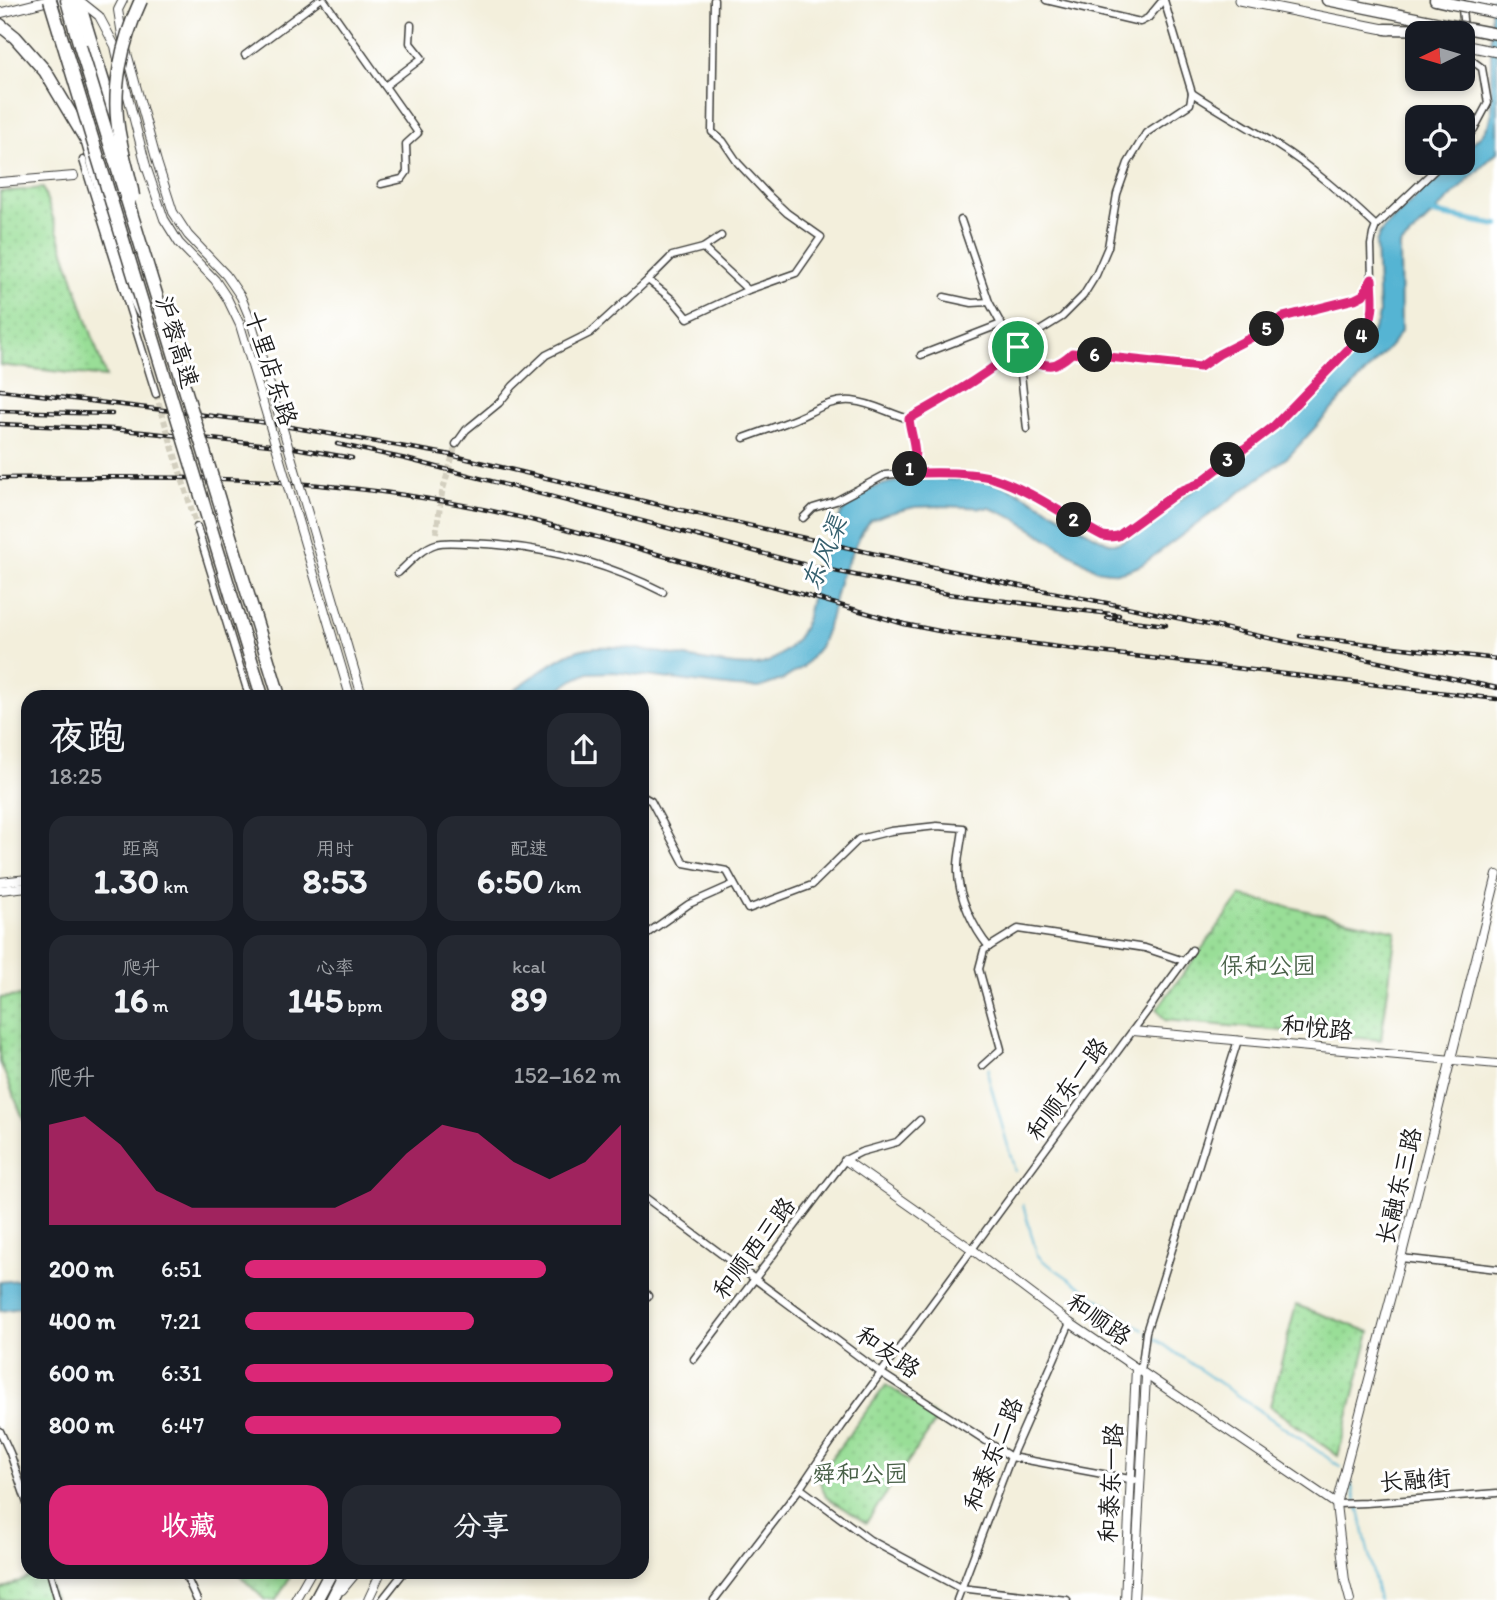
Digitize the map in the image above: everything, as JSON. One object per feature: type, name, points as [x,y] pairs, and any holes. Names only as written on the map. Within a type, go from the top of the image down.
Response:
[{"type":"highway","name":"沪蓉高速","points":[[67,0],[277,690]]},
{"type":"highway","points":[[79,0],[119,135],[145,258]]},
{"type":"highway","points":[[119,135],[118,80],[125,44],[141,0]]},
{"type":"highway","points":[[1327,0],[1418,21]]},
{"type":"highway","points":[[1435,0],[1497,13]]},
{"type":"highway","name":"沪蓉高速","points":[[45,1],[157,349],[260,690]]},
{"type":"highway","points":[[45,1],[128,283],[157,349]]},
{"type":"highway","points":[[0,25],[15,37],[45,71],[88,143]]},
{"type":"highway","points":[[1385,29],[1405,29]]},
{"type":"highway","points":[[1475,31],[1493,33]]},
{"type":"highway","points":[[316,1600],[327,1579]]},
{"type":"highway","points":[[333,1600],[343,1579]]},
{"type":"main road","points":[[1239,0],[1405,33]]},
{"type":"main road","points":[[0,13],[45,1]]},
{"type":"main road","points":[[1475,47],[1497,52]]},
{"type":"street","name":"十里店东路","points":[[79,0],[99,16],[115,47],[146,166],[164,219],[179,243],[215,280],[240,325],[348,690]]},
{"type":"street","name":"十里店东路","points":[[113,0],[173,212],[188,234],[226,275],[241,296],[251,321],[360,690]]},
{"type":"street","points":[[118,10],[123,0]]},
{"type":"street","points":[[245,55],[321,0],[418,133],[406,144],[407,172],[402,179],[381,184]]},
{"type":"street","points":[[648,280],[673,300],[688,318],[748,290],[796,273],[821,236],[787,213],[768,195],[738,163],[723,141],[712,132],[714,0]]},
{"type":"street","points":[[1046,0],[1140,22],[1148,18],[1163,0]]},
{"type":"street","points":[[744,438],[796,419],[834,401],[872,405],[909,419],[1001,362],[1062,317],[1083,296],[1108,247],[1117,194],[1128,163],[1146,133],[1190,104],[1192,93],[1163,0]]},
{"type":"street","points":[[1461,0],[1467,57],[1482,68],[1488,103],[1475,127]]},
{"type":"street","points":[[386,86],[422,58],[410,43],[411,25]]},
{"type":"street","points":[[1192,93],[1276,144],[1326,180],[1376,226]]},
{"type":"street","points":[[83,160],[156,394]]},
{"type":"street","points":[[803,518],[813,508],[836,501],[885,475],[956,474],[991,478],[1023,490],[1103,536],[1118,536],[1178,492],[1198,484],[1274,426],[1364,333],[1371,323],[1373,313],[1371,245],[1376,226],[1429,175]]},
{"type":"street","points":[[0,182],[74,176]]},
{"type":"street","points":[[961,220],[989,302],[1018,347],[1027,429]]},
{"type":"street","points":[[456,444],[466,430],[499,402],[546,355],[590,333],[672,256],[703,248],[720,236]]},
{"type":"street","points":[[703,248],[748,290]]},
{"type":"street","points":[[1019,357],[1052,366],[1061,363],[1072,353],[1200,367],[1268,329],[1283,317],[1363,295],[1372,279]]},
{"type":"street","points":[[944,297],[972,303],[989,302]]},
{"type":"street","points":[[921,355],[1001,324]]},
{"type":"street","points":[[907,473],[914,463],[915,451],[909,419]]},
{"type":"street","points":[[197,527],[247,690]]},
{"type":"street","points":[[436,533],[436,544]]},
{"type":"street","points":[[398,573],[418,554],[436,544],[489,544],[587,561],[640,580],[663,592]]},
{"type":"street","points":[[649,800],[684,863],[727,871],[748,909],[813,885],[859,839],[891,831],[937,826],[963,828],[958,873],[961,892],[979,936],[989,947]]},
{"type":"street","name":"长融东三路","points":[[1350,1600],[1345,1581],[1336,1504],[1497,876]]},
{"type":"street","points":[[0,882],[21,880]]},
{"type":"street","points":[[649,932],[689,904],[734,884]]},
{"type":"street","points":[[0,890],[21,888]]},
{"type":"street","points":[[982,1066],[1001,1049],[979,970],[984,950],[1018,929],[1145,948],[1184,961]]},
{"type":"street","name":"和顺东一路","points":[[714,1600],[800,1488],[842,1426],[1192,950]]},
{"type":"street","name":"和悦路","points":[[1133,1031],[1497,1064]]},
{"type":"street","points":[[1141,1372],[1146,1332],[1238,1040]]},
{"type":"street","points":[[845,1160],[861,1152],[897,1142],[920,1120]]},
{"type":"street","name":"和顺路","points":[[845,1160],[973,1250],[1070,1323],[1336,1504]]},
{"type":"street","name":"和顺西三路","points":[[694,1359],[845,1160]]},
{"type":"street","name":"和友路","points":[[649,1200],[881,1373],[1012,1457],[1135,1480]]},
{"type":"street","points":[[1401,1258],[1497,1269]]},
{"type":"street","name":"和泰东二路","points":[[957,1600],[1012,1457],[1070,1323]]},
{"type":"street","name":"和泰东一路","points":[[1125,1600],[1141,1372]]},
{"type":"street","points":[[0,1431],[21,1485]]},
{"type":"street","points":[[1134,1600],[1135,1480]]},
{"type":"street","points":[[800,1488],[870,1540],[960,1588],[1067,1600]]},
{"type":"street","name":"长融街","points":[[1336,1504],[1497,1493]]},
{"type":"street","points":[[52,1579],[58,1600]]},
{"type":"street","points":[[187,1579],[197,1600]]},
{"type":"street","points":[[295,1600],[307,1579]]},
{"type":"street","points":[[333,1600],[351,1579]]},
{"type":"street","points":[[368,1600],[378,1579]]},
{"type":"street","points":[[382,1600],[398,1579]]},
{"type":"green space","points":[[43,188],[106,377],[0,365],[0,192]]},
{"type":"green space","name":"保和公园","points":[[1241,896],[1396,931],[1381,1040],[1165,1020],[1157,1009]]},
{"type":"green space","points":[[21,996],[21,1113],[0,1062],[0,998]]},
{"type":"green space","points":[[1296,1305],[1370,1332],[1338,1456],[1270,1406]]},
{"type":"green space","name":"舜和公园","points":[[886,1385],[938,1418],[866,1523],[826,1497],[818,1476]]},
{"type":"green space","points":[[25,1579],[48,1579],[54,1600],[0,1600],[0,1590]]},
{"type":"green space","points":[[243,1579],[289,1579],[276,1600],[265,1600]]},
{"type":"water","points":[[1491,0],[1497,0],[1497,152],[1475,173],[1475,141],[1488,125],[1491,114]]},
{"type":"water","name":"东风渠","points":[[1439,175],[1473,175],[1400,246],[1401,331],[1393,343],[1289,456],[1143,564],[1120,572],[1097,570],[1014,518],[990,508],[915,507],[871,520],[863,530],[840,578],[820,647],[803,667],[784,679],[759,688],[614,672],[588,673],[558,690],[515,690],[557,661],[587,648],[640,649],[743,666],[762,664],[775,658],[792,644],[804,626],[826,546],[844,510],[858,496],[876,487],[899,481],[958,479],[998,484],[1033,499],[1109,543],[1118,543],[1129,538],[1278,427],[1371,334],[1379,314],[1376,244],[1384,228]]},
{"type":"water","points":[[21,1280],[21,1308],[0,1311],[0,1282]]},
{"type":"waterway","points":[[1427,212],[1497,225]]},
{"type":"waterway","points":[[989,1067],[988,1076],[1015,1171]]},
{"type":"waterway","points":[[1023,1205],[1037,1254],[1042,1260],[1143,1330]]},
{"type":"waterway","points":[[1147,1333],[1341,1467]]},
{"type":"waterway","points":[[1348,1473],[1356,1501]]},
{"type":"waterway","points":[[1358,1506],[1379,1600]]},
{"type":"tunnel","points":[[156,394],[197,527]]},
{"type":"tunnel","points":[[436,533],[442,493],[456,444]]},
{"type":"railway","points":[[0,390],[261,422],[446,454],[1000,582],[1497,688]]},
{"type":"railway","points":[[0,411],[112,414]]},
{"type":"railway","points":[[0,424],[113,429],[289,447],[352,458]]},
{"type":"railway","points":[[337,444],[406,459],[810,566],[948,594],[1119,615]]},
{"type":"railway","points":[[0,478],[159,477],[265,481],[370,490],[484,509],[544,523],[904,624],[949,633],[1497,699]]},
{"type":"railway","points":[[1107,618],[1166,625]]},
{"type":"railway","points":[[1300,636],[1497,659]]},
{"type":"route","points":[[1372,279],[1371,323],[1274,426],[1198,484],[1178,492],[1118,536],[1103,536],[1023,490],[991,478],[907,473],[914,463],[915,451],[909,419],[974,381],[1018,347],[1019,357],[1052,366],[1061,363],[1072,353],[1200,367],[1268,329],[1283,317],[1363,295],[1372,279]]}]
